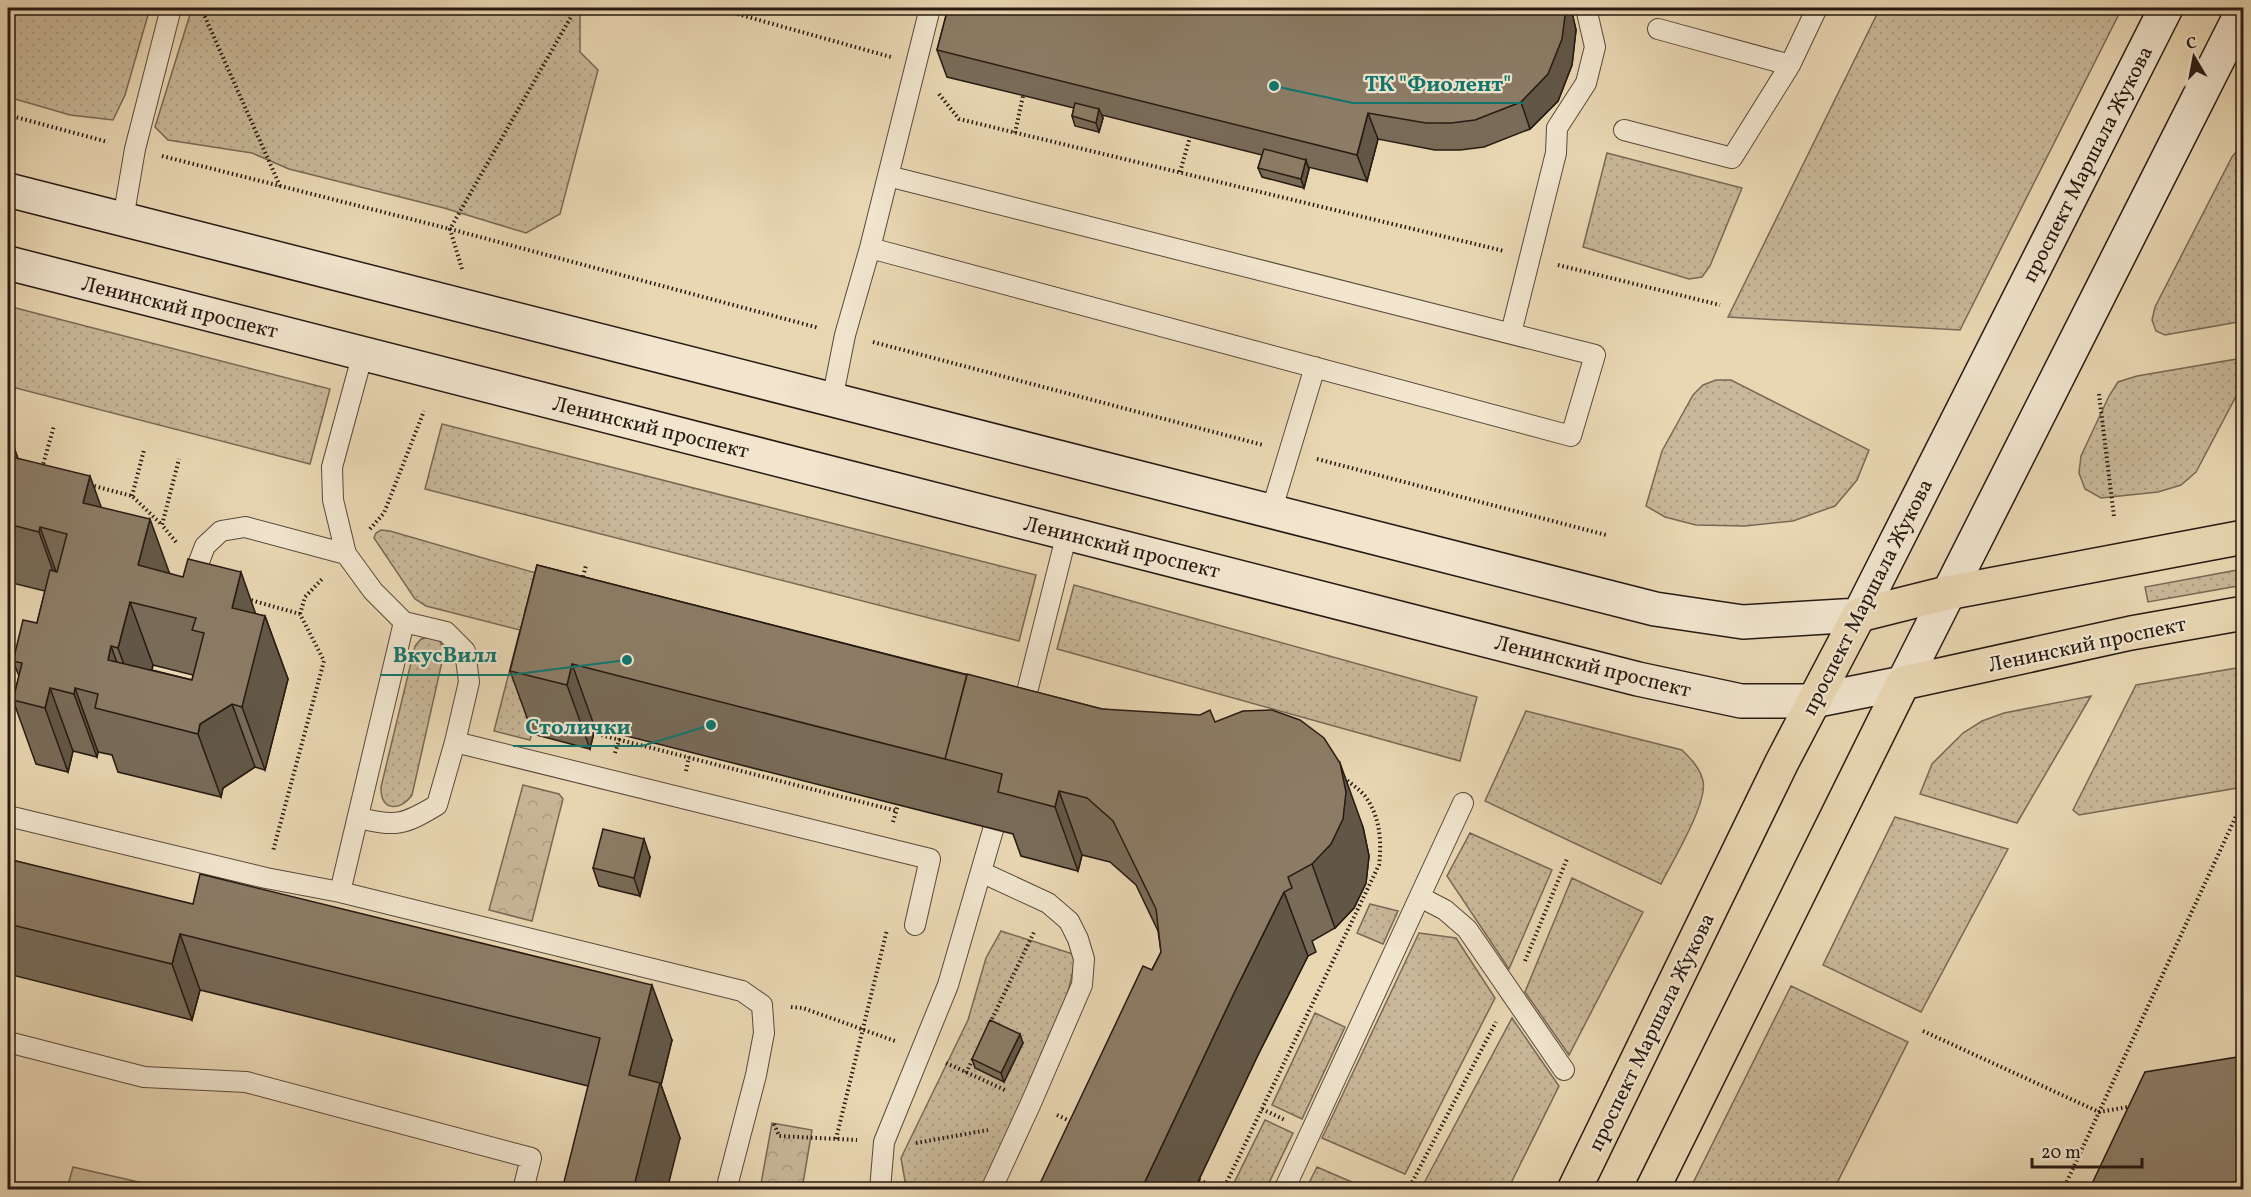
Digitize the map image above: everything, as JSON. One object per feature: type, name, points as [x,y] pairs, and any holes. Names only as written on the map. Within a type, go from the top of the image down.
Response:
[{"type":"main road","name":"проспект Маршала Жукова","points":[[1574,1190],[1814,701],[2166,8]]},
{"type":"main road","points":[[1652,1190],[1947,593],[2244,8]]},
{"type":"main road","points":[[8,190],[1654,609],[1743,622],[1859,615],[1947,593],[2244,537]]},
{"type":"main road","name":"Ленинский проспект","points":[[8,263],[1638,679],[1741,701],[1814,701],[2131,633],[2244,613]]},
{"type":"lane","points":[[123,219],[135,149],[171,8]]},
{"type":"lane","points":[[832,400],[845,335],[870,248],[930,8]]},
{"type":"lane","points":[[1511,333],[1557,153],[1557,128],[1586,84],[1595,47],[1586,8]]},
{"type":"lane","points":[[1624,130],[1732,158],[1790,65],[1817,8]]},
{"type":"lane","points":[[1658,28],[1790,65]]},
{"type":"lane","points":[[870,248],[1571,436],[1595,355],[888,176]]},
{"type":"lane","points":[[359,818],[385,824],[410,821],[437,805],[469,682],[465,651],[446,632],[404,622],[373,591],[345,554],[333,500],[332,467],[363,353]]},
{"type":"lane","points":[[1271,512],[1315,367]]},
{"type":"lane","points":[[188,600],[197,567],[206,546],[221,531],[245,527],[345,554]]},
{"type":"lane","points":[[1016,734],[1067,533]]},
{"type":"lane","points":[[340,892],[404,622]]},
{"type":"lane","points":[[455,742],[930,859],[915,925]]},
{"type":"lane","points":[[1284,1190],[1463,803]]},
{"type":"lane","points":[[8,816],[266,878],[340,892],[742,991],[762,1005],[764,1033],[756,1075],[726,1190]]},
{"type":"lane","points":[[880,1190],[884,1142],[948,985],[993,830]]},
{"type":"lane","points":[[981,872],[1048,903],[1069,921],[1084,959],[1082,985],[990,1190]]},
{"type":"lane","points":[[1420,897],[1445,910],[1467,929],[1564,1070]]},
{"type":"lane","points":[[8,1042],[144,1077],[246,1083],[531,1158],[523,1190]]},
{"type":"path","points":[[201,8],[280,187]]},
{"type":"path","points":[[462,270],[450,229],[576,8]]},
{"type":"path","points":[[716,8],[916,64],[959,119],[1720,304]]},
{"type":"path","points":[[1015,133],[1023,96]]},
{"type":"path","points":[[8,115],[450,229],[1606,535]]},
{"type":"path","points":[[1180,172],[1190,136]]},
{"type":"path","points":[[2099,394],[2114,517]]},
{"type":"path","points":[[41,472],[54,426]]},
{"type":"path","points":[[132,496],[144,450]]},
{"type":"path","points":[[162,525],[179,459]]},
{"type":"path","points":[[87,484],[132,496],[162,525],[215,590],[300,614],[324,661],[266,878]]},
{"type":"path","points":[[581,587],[586,565]]},
{"type":"path","points":[[597,734],[897,811]]},
{"type":"path","points":[[1199,1180],[1222,1190],[1379,865],[1382,844],[1376,819],[1365,796],[1335,771]]},
{"type":"path","points":[[2062,1190],[2237,814]]},
{"type":"path","points":[[1522,966],[1567,859]]},
{"type":"path","points":[[987,1030],[1048,903]]},
{"type":"path","points":[[836,1139],[882,953]]},
{"type":"path","points":[[781,1006],[803,1008],[902,1044]]},
{"type":"path","points":[[1408,1190],[1497,1021]]},
{"type":"path","points":[[1923,1031],[2099,1112],[2144,1105]]},
{"type":"path","points":[[966,1073],[977,1052]]},
{"type":"path","points":[[938,1059],[1072,1122]]},
{"type":"path","points":[[771,1116],[779,1136],[866,1141]]},
{"type":"path","points":[[909,1144],[991,1129]]},
{"type":"green space","points":[[8,8],[150,8],[125,95],[113,120],[70,115],[8,97]]},
{"type":"green space","points":[[192,8],[580,8],[580,52],[598,70],[560,214],[526,233],[444,208],[289,169],[252,153],[168,140],[155,127]]},
{"type":"green space","points":[[1880,8],[2122,8],[1960,330],[1728,317]]},
{"type":"green space","points":[[2243,146],[2243,321],[2165,335],[2156,331],[2152,320],[2155,307],[2232,157]]},
{"type":"green space","points":[[1607,153],[1742,188],[1710,266],[1702,277],[1689,279],[1583,247]]},
{"type":"green space","points":[[8,306],[330,389],[310,464],[8,386]]},
{"type":"green space","points":[[2243,358],[2243,383],[2196,472],[2181,485],[2158,492],[2101,498],[2085,489],[2079,473],[2081,456],[2118,382],[2137,376]]},
{"type":"green space","points":[[1716,380],[1731,380],[1869,450],[1857,480],[1835,506],[1793,521],[1745,526],[1696,525],[1665,517],[1646,506],[1662,451],[1693,395],[1703,385]]},
{"type":"green space","points":[[442,424],[1036,575],[1019,641],[425,489]]},
{"type":"green space","points":[[381,530],[570,583],[530,740],[494,731],[520,630],[426,606],[415,599],[374,538]]},
{"type":"green space","points":[[2243,569],[2243,585],[2148,602],[2145,587]]},
{"type":"green space","points":[[1074,585],[1477,697],[1460,761],[1057,649]]},
{"type":"green space","points":[[429,637],[440,642],[444,653],[412,795],[407,801],[397,806],[387,805],[381,787],[415,646],[421,639]]},
{"type":"green space","points":[[2243,667],[2243,787],[2079,815],[2073,810],[2136,685]]},
{"type":"green space","points":[[2091,696],[2017,823],[1920,794],[1932,764],[1963,733],[1982,721],[2004,713]]},
{"type":"green space","points":[[1526,711],[1682,750],[1695,764],[1703,781],[1700,803],[1661,884],[1485,801]]},
{"type":"green space","points":[[523,785],[559,794],[563,799],[532,921],[489,910]]},
{"type":"green space","points":[[1895,817],[2008,849],[1921,1012],[1823,965]]},
{"type":"green space","points":[[1470,833],[1552,870],[1509,969],[1447,876]]},
{"type":"green space","points":[[1572,878],[1643,912],[1569,1055],[1525,992]]},
{"type":"green space","points":[[1370,904],[1398,911],[1383,944],[1357,933]]},
{"type":"green space","points":[[1001,931],[1076,955],[1050,1046],[982,1189],[914,1189],[905,1181],[901,1158],[968,1020],[986,958]]},
{"type":"green space","points":[[1419,933],[1456,938],[1495,998],[1405,1174],[1322,1138]]},
{"type":"green space","points":[[1791,986],[1908,1042],[1834,1189],[1690,1189]]},
{"type":"green space","points":[[1315,1013],[1345,1027],[1302,1119],[1272,1105]]},
{"type":"green space","points":[[1512,1018],[1559,1086],[1508,1189],[1434,1189],[1423,1185]]},
{"type":"green space","points":[[1265,1120],[1293,1133],[1266,1189],[1246,1189],[1234,1183]]},
{"type":"green space","points":[[772,1123],[812,1130],[802,1189],[760,1189]]},
{"type":"green space","points":[[73,1167],[169,1189],[67,1189]]},
{"type":"green space","points":[[1317,1167],[1368,1189],[1306,1189]]},
{"type":"building","points":[[948,8],[1566,8],[1562,39],[1548,74],[1521,102],[1475,120],[1451,123],[1426,123],[1368,113],[1357,155],[937,50]]},
{"type":"building","points":[[1075,103],[1099,109],[1096,123],[1072,116]]},
{"type":"building","points":[[1264,149],[1306,160],[1301,179],[1258,168]]},
{"type":"building","points":[[8,441],[12,442],[8,456]]},
{"type":"building","points":[[8,456],[90,476],[83,503],[150,519],[138,565],[183,577],[188,559],[241,572],[232,608],[265,616],[242,707],[232,704],[200,724],[198,734],[95,708],[98,694],[75,688],[74,694],[50,688],[45,708],[13,700],[22,663],[13,661],[23,620],[37,623],[50,570],[57,572],[67,534],[40,527],[39,532],[8,524]],"holes":[[[130,602],[196,618],[192,630],[204,633],[192,680],[108,660],[111,646],[118,648]]]},
{"type":"building","points":[[537,565],[967,675],[945,759],[572,664],[567,685],[510,671]]},
{"type":"building","points":[[967,674],[1102,709],[1200,715],[1210,710],[1215,722],[1243,711],[1272,710],[1300,720],[1324,738],[1340,763],[1346,792],[1343,819],[1331,844],[1312,864],[1288,877],[1292,888],[1284,892],[1141,1190],[1037,1190],[1143,966],[1152,970],[1161,952],[1156,909],[1113,821],[1087,798],[1059,791],[1055,807],[998,792],[1002,774],[945,759]]},
{"type":"building","points":[[603,829],[644,839],[634,878],[593,868]]},
{"type":"building","points":[[8,859],[193,904],[200,874],[652,985],[629,1075],[660,1083],[633,1190],[562,1190],[600,1038],[180,934],[172,964],[8,924]]},
{"type":"building","points":[[990,1020],[1020,1034],[1001,1073],[972,1059]]},
{"type":"building","points":[[2244,1056],[2244,1190],[2089,1190],[2145,1072]]},
{"type":"place","name":"ТК \"Фиолент\"","points":[[1274,86]]},
{"type":"place","name":"ВкусВилл","points":[[627,660]]},
{"type":"place","name":"Столички","points":[[711,725]]}]
